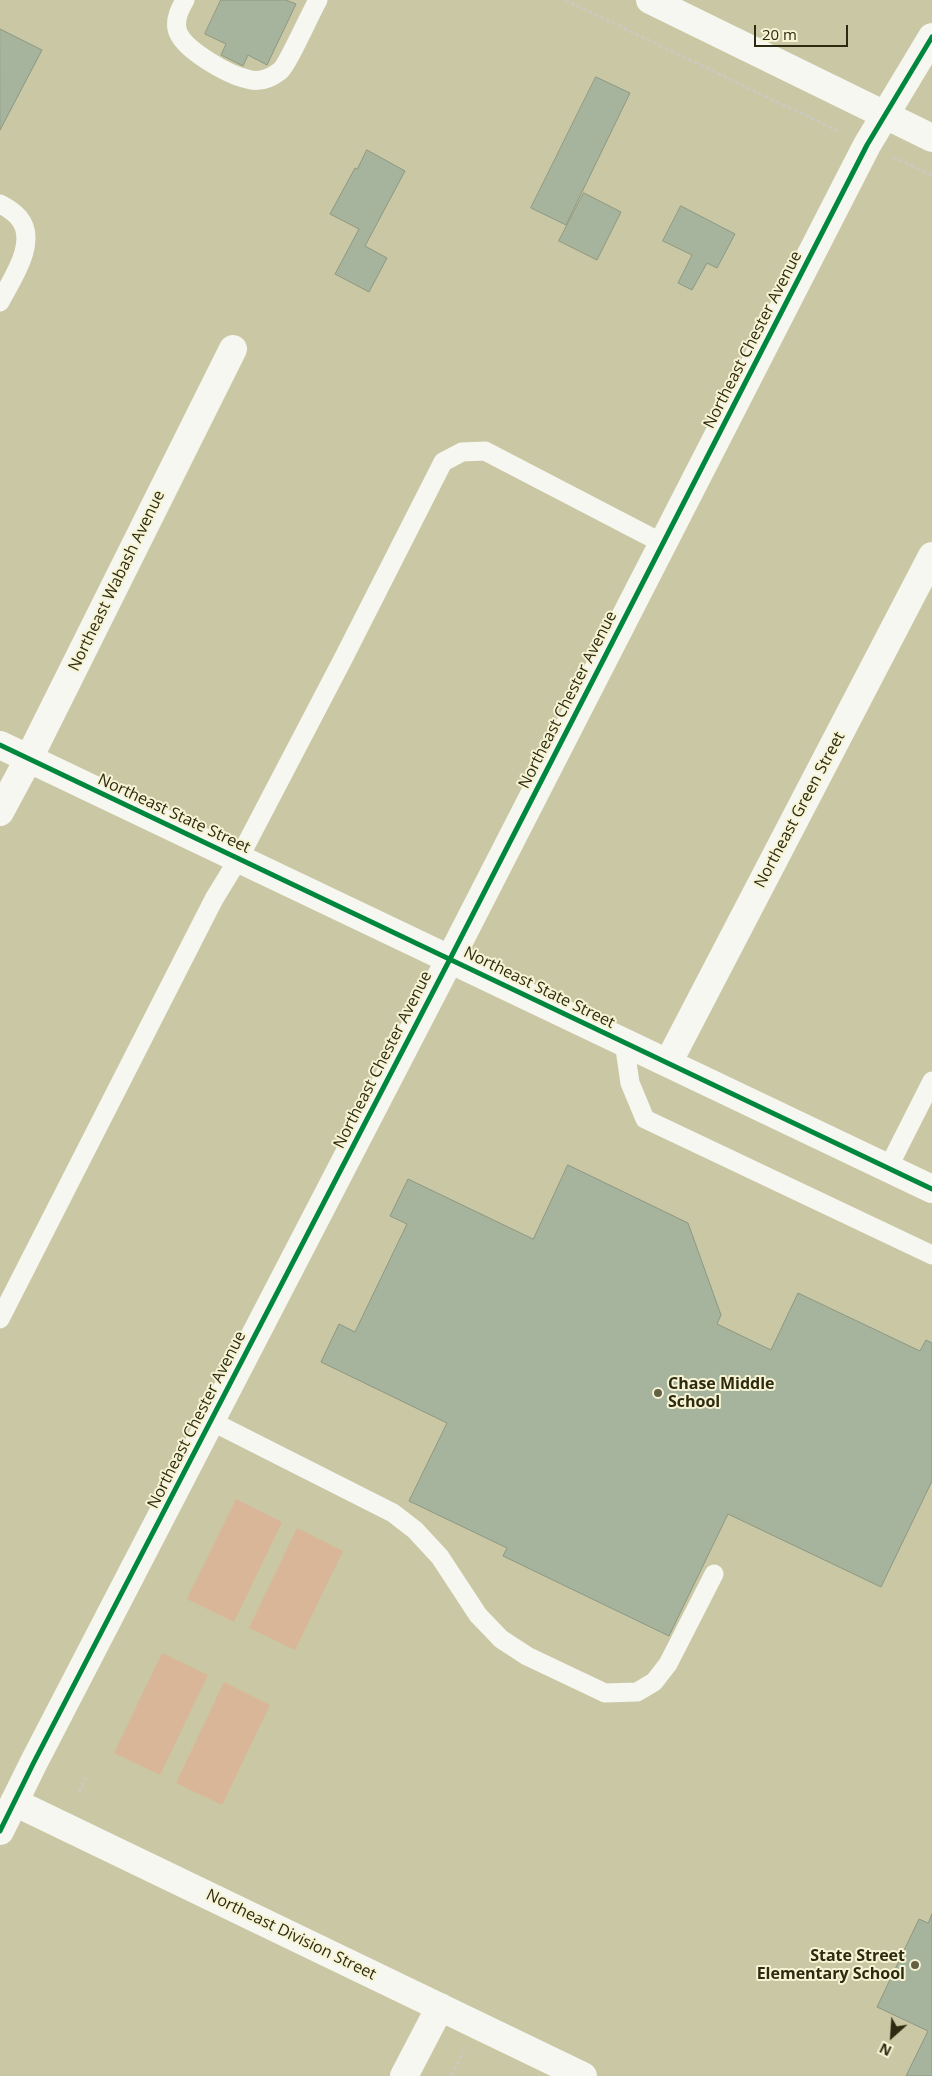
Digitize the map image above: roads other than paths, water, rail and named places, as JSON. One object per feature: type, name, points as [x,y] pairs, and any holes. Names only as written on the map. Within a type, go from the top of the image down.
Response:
[{"type":"street","points":[[650,0],[932,138]]},
{"type":"street","name":"Northeast Chester Avenue","points":[[0,1831],[7,1799],[210,1421],[450,959],[867,144],[932,38]]},
{"type":"street","name":"Northeast Wabash Avenue","points":[[0,812],[29,758],[232,349]]},
{"type":"street","name":"Northeast Green Street","points":[[668,1063],[932,556]]},
{"type":"street","name":"Northeast State Street","points":[[0,745],[932,1189]]},
{"type":"street","name":"Northeast Division Street","points":[[7,1799],[582,2076]]},
{"type":"street","points":[[404,2076],[440,2007]]},
{"type":"lane","points":[[185,0],[177,18],[177,32],[199,55],[248,80],[267,80],[282,70],[316,4]]},
{"type":"lane","points":[[198,0],[189,21],[193,41],[201,50],[248,73],[264,70],[276,62],[300,14],[316,4]]},
{"type":"lane","points":[[0,204],[20,218],[27,236],[22,259],[0,302]]},
{"type":"lane","points":[[0,1319],[214,898],[238,858],[343,659],[443,462],[462,452],[485,451],[662,543]]},
{"type":"lane","points":[[624,1042],[630,1083],[645,1119],[932,1256]]},
{"type":"lane","points":[[888,1168],[932,1081]]},
{"type":"lane","points":[[210,1421],[393,1513],[415,1530],[440,1557],[478,1615],[501,1639],[528,1656],[604,1693],[638,1692],[654,1682],[668,1664],[714,1574]]},
{"type":"place","name":"Chase Middle School","points":[[658,1393]]},
{"type":"place","name":"State Street Elementary School","points":[[915,1965]]}]
